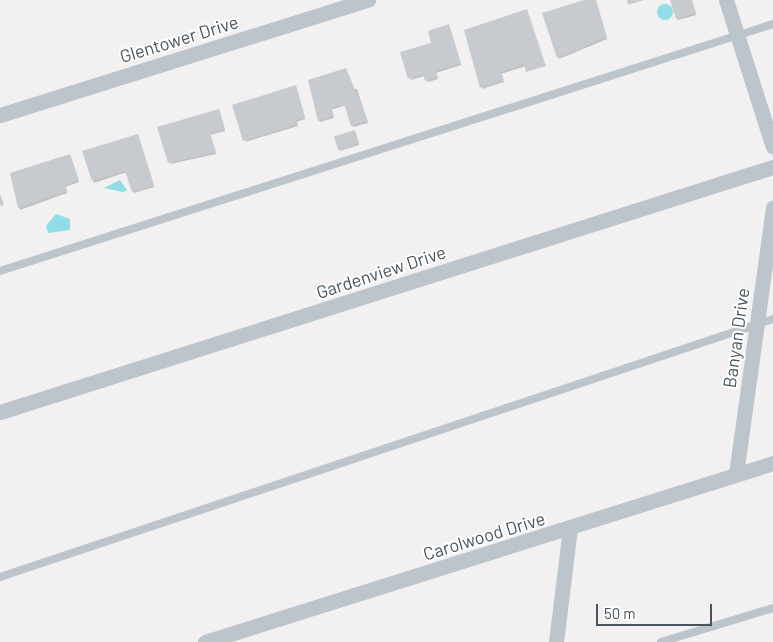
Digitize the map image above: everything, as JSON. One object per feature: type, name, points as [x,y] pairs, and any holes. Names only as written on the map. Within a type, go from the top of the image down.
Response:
[{"type":"street","name":"Glentower Drive","points":[[0,114],[368,0]]},
{"type":"street","points":[[726,0],[773,147]]},
{"type":"street","name":"Gardenview Drive","points":[[0,412],[773,167]]},
{"type":"street","name":"Banyan Drive","points":[[736,474],[773,208]]},
{"type":"street","name":"Carolwood Drive","points":[[205,642],[773,463]]},
{"type":"street","points":[[556,642],[570,528]]},
{"type":"lane","points":[[0,271],[773,24]]},
{"type":"lane","points":[[0,577],[773,319]]},
{"type":"lane","points":[[661,642],[773,608]]},
{"type":"water","points":[[665,4],[673,12],[665,20],[657,12]]},
{"type":"water","points":[[120,180],[127,190],[123,192],[104,188]]},
{"type":"water","points":[[56,214],[70,219],[70,230],[48,233],[46,226]]},
{"type":"building","points":[[584,0],[596,0],[607,37],[557,58],[542,13]]},
{"type":"building","points":[[627,0],[644,0],[628,5]]},
{"type":"building","points":[[670,0],[692,0],[696,13],[676,19]]},
{"type":"building","points":[[527,9],[546,66],[526,72],[524,64],[501,72],[504,80],[480,88],[464,30]]},
{"type":"building","points":[[449,24],[461,63],[436,71],[438,77],[425,81],[423,74],[408,79],[400,52],[431,43],[428,31]]},
{"type":"building","points":[[346,68],[368,121],[351,126],[344,104],[331,108],[334,116],[318,121],[308,80]]},
{"type":"building","points":[[296,85],[305,117],[296,120],[298,124],[243,141],[232,105]]},
{"type":"building","points":[[219,109],[225,129],[210,133],[216,152],[168,163],[157,127]]},
{"type":"building","points":[[355,130],[359,143],[338,150],[334,136]]},
{"type":"building","points":[[138,134],[154,185],[132,192],[125,171],[92,181],[82,151]]},
{"type":"building","points":[[70,154],[79,180],[65,185],[67,191],[18,208],[10,173]]},
{"type":"building","points":[[0,194],[4,205],[0,206]]}]
